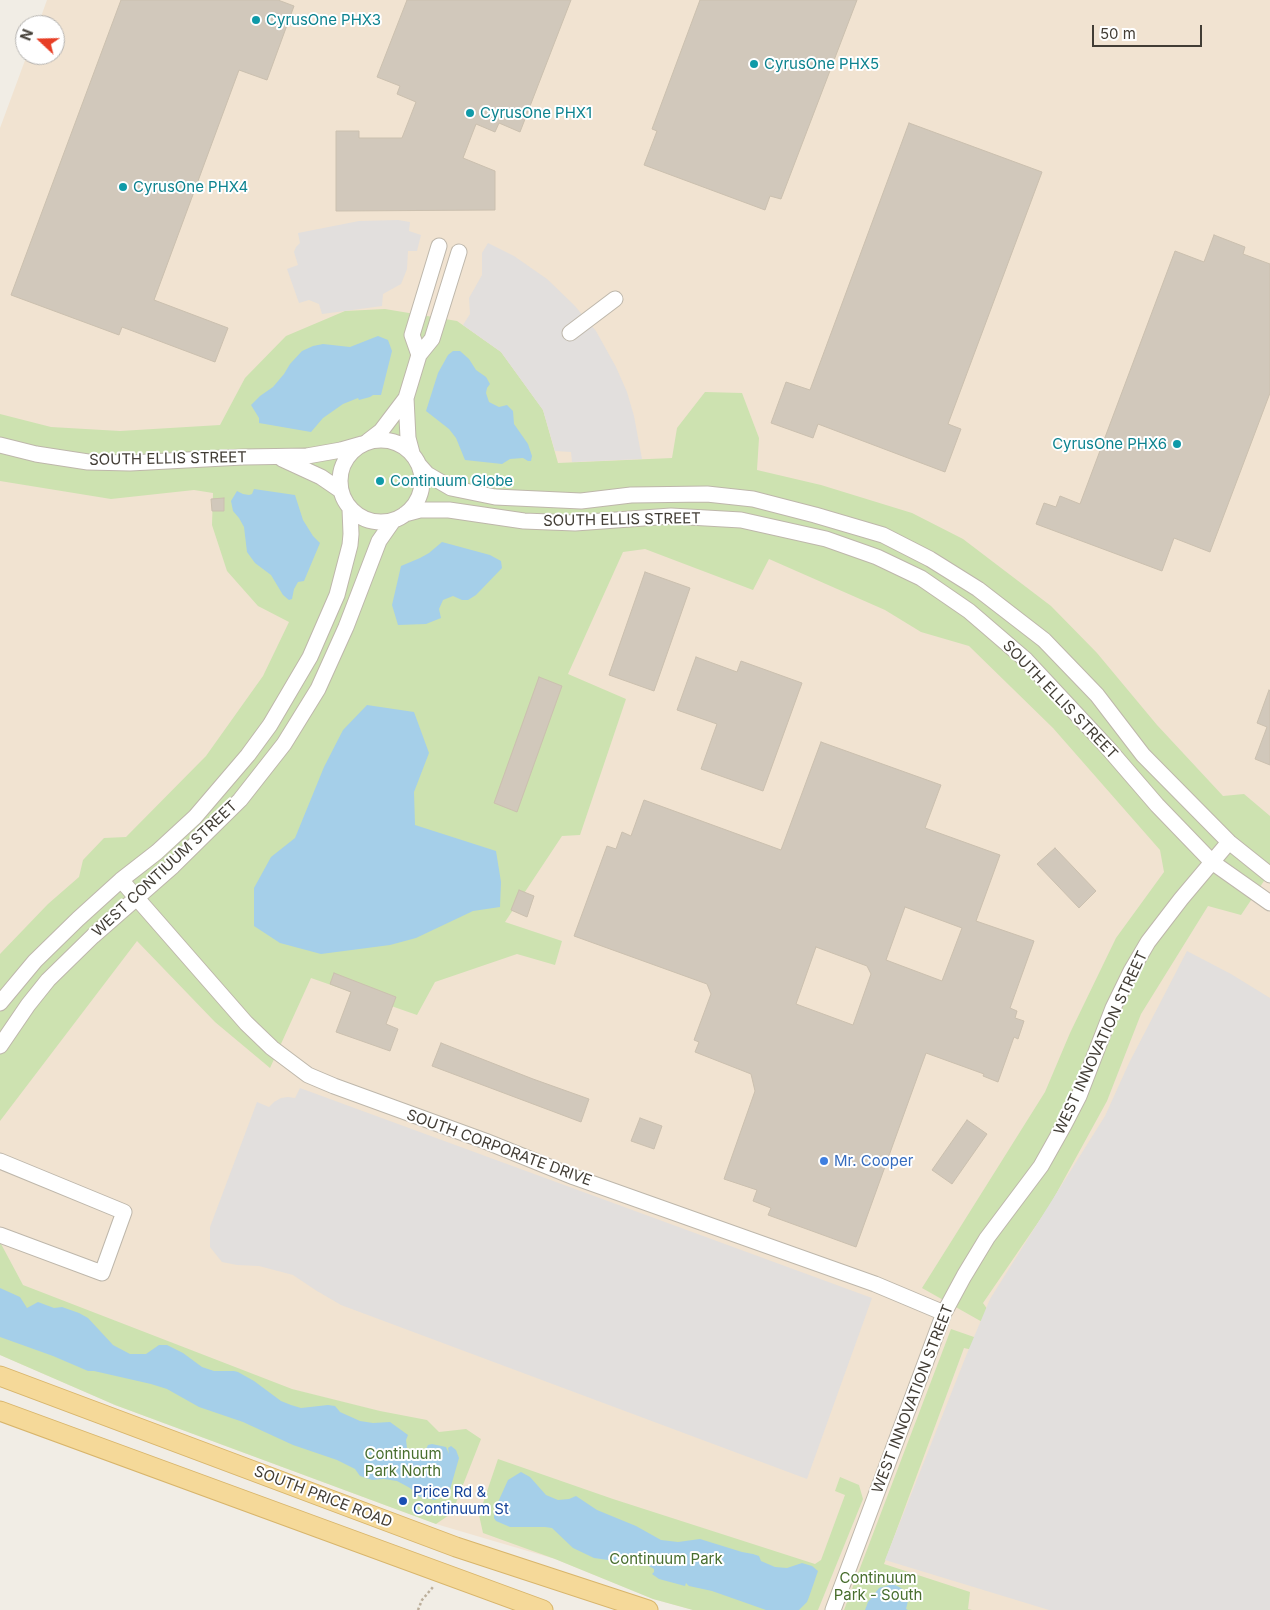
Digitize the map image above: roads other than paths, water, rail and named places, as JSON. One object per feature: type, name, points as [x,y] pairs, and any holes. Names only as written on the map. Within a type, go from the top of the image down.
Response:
[{"type":"main road","name":"SOUTH PRICE ROAD","points":[[0,1376],[456,1547],[648,1610]]},
{"type":"main road","points":[[0,1405],[26,1421]]},
{"type":"main road","name":"SOUTH PRICE ROAD","points":[[0,1411],[543,1610]]},
{"type":"street","points":[[419,356],[412,335],[439,246]]},
{"type":"street","points":[[406,398],[380,431],[351,452],[343,463],[340,476],[340,490],[344,500],[350,509],[370,521],[382,522],[399,518],[415,504],[421,492],[422,478],[408,438],[406,398],[419,356],[432,339],[459,252]]},
{"type":"street","points":[[570,333],[615,299]]},
{"type":"street","points":[[365,443],[380,439],[392,441],[403,446],[415,459]]},
{"type":"street","name":"SOUTH ELLIS STREET","points":[[0,446],[88,462],[130,463],[307,456],[341,450],[365,443]]},
{"type":"street","name":"SOUTH ELLIS STREET","points":[[278,458],[321,477],[340,490]]},
{"type":"street","name":"SOUTH ELLIS STREET","points":[[415,459],[427,474],[451,488],[495,497],[581,501],[631,495],[707,494],[753,499],[815,514],[883,536],[930,559],[978,589],[1044,640],[1097,695],[1143,755],[1229,842],[1270,875]]},
{"type":"street","name":"WEST CONTIUUM STREET","points":[[0,1003],[35,961],[78,919],[121,880],[157,852],[200,811],[248,755],[286,700],[310,657],[337,595],[348,555],[351,534],[350,509]]},
{"type":"street","name":"SOUTH ELLIS STREET","points":[[399,518],[420,510],[449,510],[524,521],[575,523],[671,516],[741,520],[826,539],[877,557],[921,578],[969,611],[1026,660],[1107,747],[1157,805],[1212,862],[1270,904]]},
{"type":"street","name":"WEST CONTIUUM STREET","points":[[0,1046],[48,980],[93,936],[173,866],[240,800],[284,744],[318,689],[346,626],[379,541],[399,518]]},
{"type":"street","name":"WEST INNOVATION STREET","points":[[833,1610],[944,1313],[988,1238],[1041,1166],[1064,1125],[1079,1096],[1113,1008],[1148,942],[1229,842]]},
{"type":"street","name":"SOUTH CORPORATE DRIVE","points":[[121,880],[246,1023],[272,1048],[308,1075],[485,1141],[574,1177],[893,1291],[944,1313]]},
{"type":"street","points":[[0,1235],[102,1274],[124,1212],[1,1166]]},
{"type":"water","points":[[378,336],[388,340],[392,351],[381,395],[373,395],[359,400],[358,398],[343,404],[323,418],[311,432],[259,423],[259,418],[251,405],[273,387],[302,351],[323,344],[350,347]]},
{"type":"water","points":[[453,351],[460,351],[469,359],[476,370],[486,377],[490,384],[486,393],[489,402],[499,407],[507,405],[513,411],[514,424],[528,444],[532,456],[531,461],[523,458],[510,459],[502,464],[465,460],[456,438],[449,429],[426,411],[438,373],[448,355]]},
{"type":"water","points":[[254,489],[295,495],[303,520],[320,543],[304,581],[298,582],[292,599],[289,600],[283,595],[271,575],[255,563],[247,552],[244,527],[233,511],[231,501],[237,491],[249,495],[252,494]]},
{"type":"water","points":[[442,542],[490,555],[501,561],[502,568],[476,595],[468,600],[462,600],[453,596],[443,600],[439,609],[441,618],[426,624],[398,625],[392,605],[401,566],[429,553]]},
{"type":"water","points":[[367,705],[414,712],[429,753],[414,792],[415,825],[496,851],[501,882],[500,907],[473,911],[416,938],[390,945],[321,954],[280,943],[254,926],[254,888],[271,857],[295,838],[324,767],[343,730]]},
{"type":"water","points":[[0,1288],[20,1297],[27,1308],[38,1302],[54,1308],[62,1307],[79,1313],[88,1318],[113,1345],[130,1354],[146,1354],[159,1345],[167,1345],[183,1353],[202,1367],[214,1371],[238,1372],[281,1401],[291,1405],[301,1408],[335,1406],[340,1412],[360,1421],[373,1423],[390,1422],[408,1435],[406,1440],[407,1448],[413,1452],[424,1453],[428,1445],[432,1444],[446,1447],[449,1454],[448,1448],[451,1446],[456,1450],[459,1458],[449,1493],[435,1500],[420,1497],[410,1488],[397,1481],[372,1480],[360,1476],[355,1469],[337,1460],[293,1445],[243,1422],[199,1407],[167,1389],[88,1371],[0,1337]]},
{"type":"water","points":[[521,1472],[530,1477],[546,1495],[558,1500],[576,1496],[597,1510],[636,1526],[661,1540],[678,1542],[700,1539],[759,1556],[761,1561],[775,1567],[787,1568],[802,1563],[812,1566],[818,1571],[807,1602],[799,1610],[766,1610],[712,1591],[689,1586],[686,1583],[685,1586],[659,1579],[652,1574],[654,1569],[640,1561],[615,1561],[594,1558],[573,1548],[552,1528],[510,1527],[496,1521],[494,1511],[508,1480]]},
{"type":"water","points":[[893,1584],[906,1592],[908,1601],[906,1609],[908,1610],[865,1610],[868,1602],[879,1588]]},
{"type":"place","name":"CyrusOne PHX3","points":[[256,20]]},
{"type":"place","name":"CyrusOne PHX5","points":[[754,64]]},
{"type":"place","name":"CyrusOne PHX1","points":[[470,113]]},
{"type":"place","name":"CyrusOne PHX4","points":[[123,187]]},
{"type":"place","name":"CyrusOne PHX6","points":[[1177,444]]},
{"type":"place","name":"Continuum Globe","points":[[380,481]]},
{"type":"place","name":"Mr. Cooper","points":[[824,1161]]},
{"type":"place","name":"Price Rd & Continuum St","points":[[403,1501]]},
{"type":"park label","name":"Continuum Park North","points":[[403,1462]]},
{"type":"park label","name":"Continuum Park","points":[[666,1559]]},
{"type":"park label","name":"Continuum Park - South","points":[[878,1586]]}]
